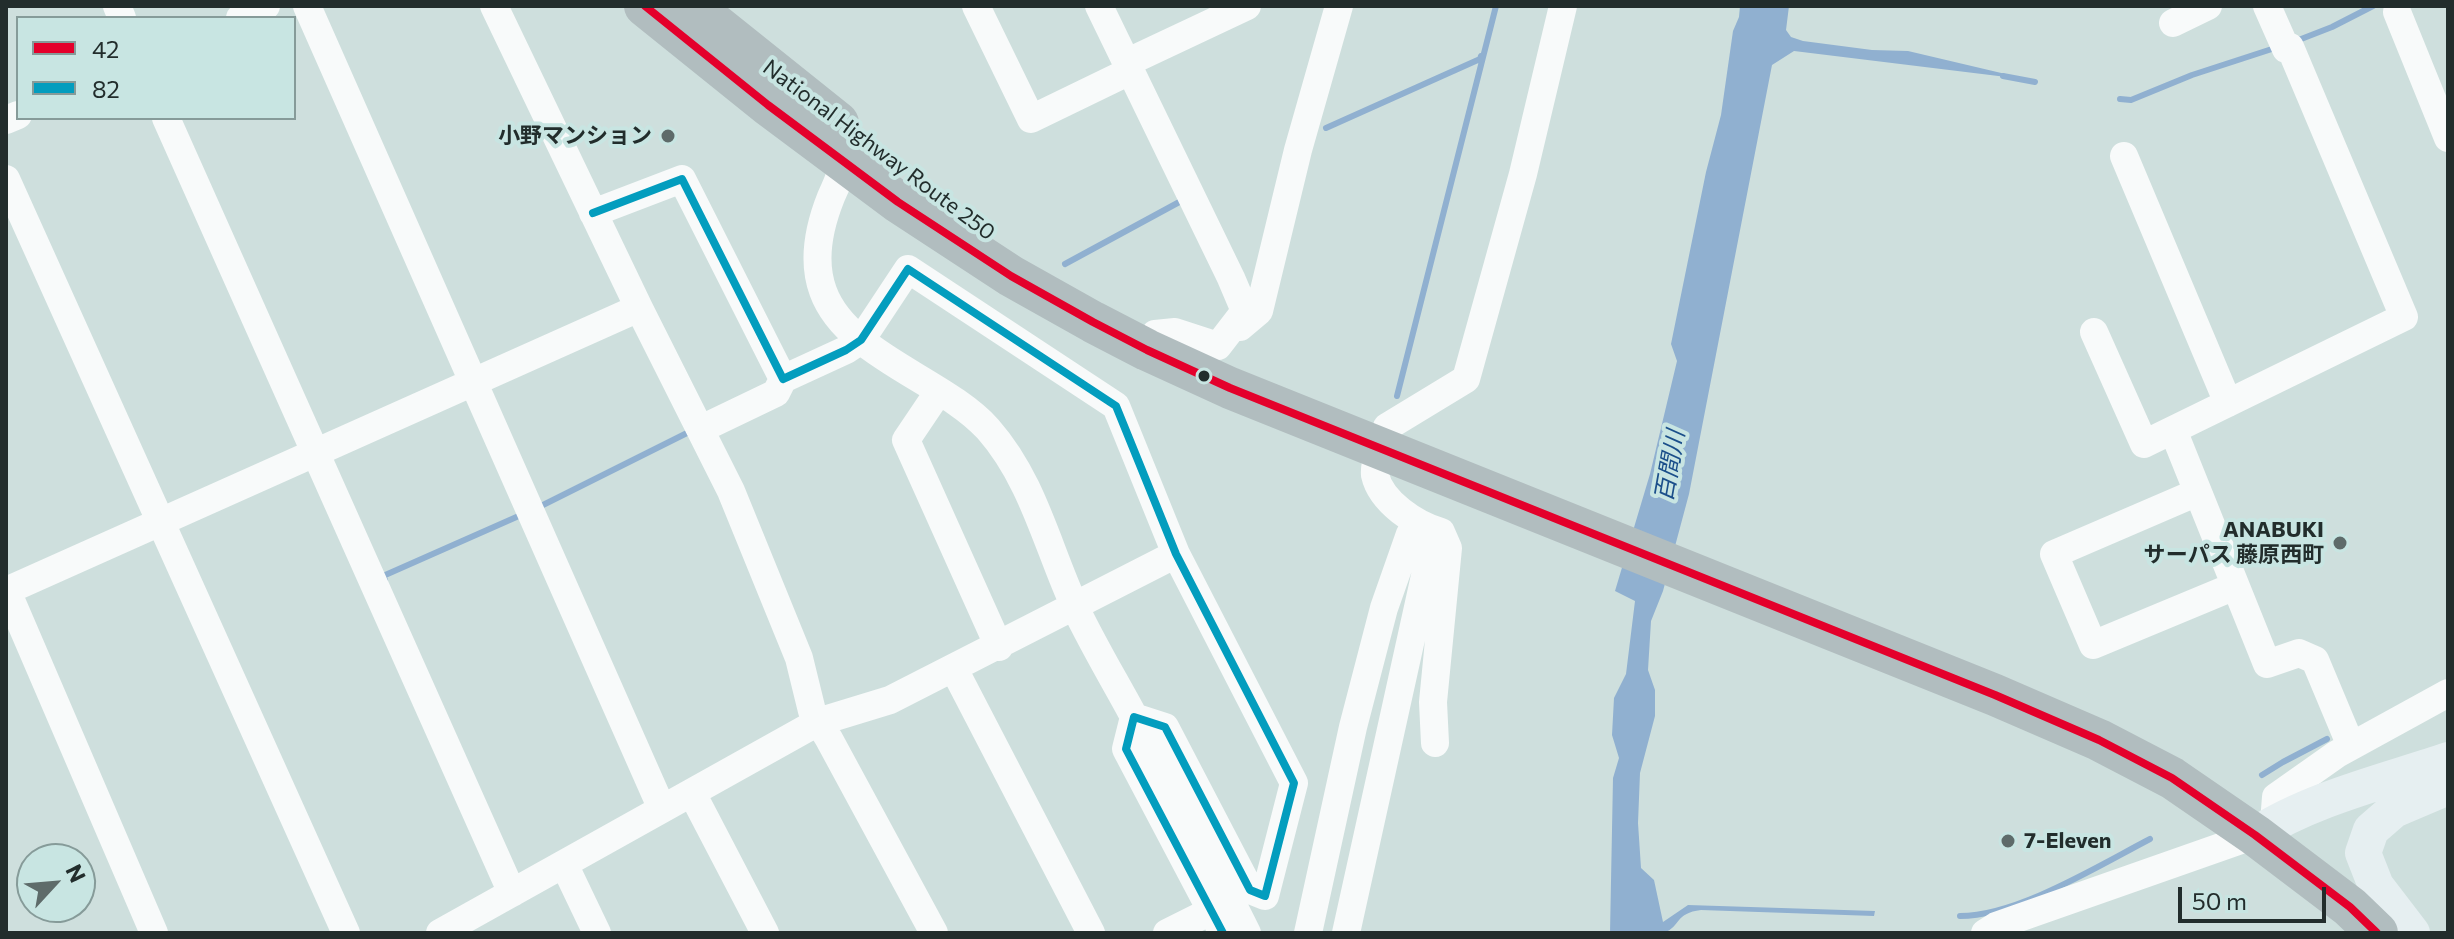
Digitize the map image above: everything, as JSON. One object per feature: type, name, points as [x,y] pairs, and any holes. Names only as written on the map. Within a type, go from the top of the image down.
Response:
[{"type":"highway","name":"National Highway Route 250","points":[[645,6],[768,105],[898,202],[1011,276],[1093,322],[1230,388],[1389,446],[1997,688],[2106,727],[2180,763],[2274,830],[2327,858],[2401,933]]},
{"type":"highway","name":"National Highway Route 250","points":[[692,6],[957,215],[1070,287],[1155,334],[1389,446]]},
{"type":"highway","name":"National Highway Route 250","points":[[2274,830],[2377,933]]},
{"type":"main road","points":[[2274,830],[2448,760]]},
{"type":"main road","points":[[2274,830],[2448,785]]},
{"type":"main road","points":[[2412,933],[2376,886],[2363,853],[2371,830],[2394,810],[2448,785]]},
{"type":"street","points":[[244,16],[266,6]]},
{"type":"street","points":[[307,6],[662,809]]},
{"type":"street","points":[[494,6],[731,491],[799,658],[812,711],[934,933]]},
{"type":"street","points":[[976,6],[1031,119],[1128,67],[1197,17],[1247,6]]},
{"type":"street","points":[[1099,6],[1245,311],[1218,346]]},
{"type":"street","points":[[1218,346],[1259,311],[1298,150],[1339,6]]},
{"type":"street","points":[[1435,743],[1433,702],[1448,548],[1441,532],[1427,528],[1402,511],[1384,493],[1375,476],[1389,446],[1387,427],[1466,379],[1523,174],[1563,6]]},
{"type":"street","points":[[2173,23],[2206,6]]},
{"type":"street","points":[[2094,332],[2144,444],[2404,317],[2267,6]]},
{"type":"street","points":[[2397,12],[2448,138]]},
{"type":"street","points":[[167,120],[512,893]]},
{"type":"street","points":[[2124,156],[2228,403]]},
{"type":"street","points":[[841,158],[841,178],[830,199],[815,252],[823,292],[841,323],[985,425],[1012,458],[1076,607],[1247,933]]},
{"type":"street","points":[[6,179],[346,933]]},
{"type":"street","points":[[593,213],[682,179],[783,379]]},
{"type":"street","points":[[701,429],[776,393],[783,379],[861,340],[908,269],[1116,406],[1176,554],[1294,783],[1265,896],[1250,890],[1165,727],[1134,717]]},
{"type":"street","points":[[154,933],[6,591],[639,308]]},
{"type":"street","points":[[1155,334],[1175,332],[1218,346]]},
{"type":"street","points":[[939,391],[906,440],[999,647]]},
{"type":"street","points":[[2173,430],[2267,664],[2299,653],[2315,660],[2351,746]]},
{"type":"street","points":[[2198,492],[2054,554],[2093,645],[2235,586]]},
{"type":"street","points":[[1308,933],[1353,727],[1384,608],[1410,534],[1427,528]]},
{"type":"street","points":[[1346,933],[1432,544],[1427,528]]},
{"type":"street","points":[[440,933],[818,722],[890,700],[1176,554]]},
{"type":"street","points":[[954,669],[1091,933]]},
{"type":"street","points":[[1985,933],[1996,926],[2274,830],[2276,797],[2351,746],[2448,693]]},
{"type":"street","points":[[1134,717],[1126,749],[1217,922],[1167,933]]},
{"type":"street","points":[[692,793],[765,933]]},
{"type":"street","points":[[564,864],[597,933]]},
{"type":"water","name":"百間川","points":[[1740,6],[1789,6],[1786,30],[1791,37],[1803,41],[1872,50],[1908,51],[2031,80],[1794,51],[1772,65],[1689,494],[1663,591],[1651,621],[1648,670],[1655,690],[1655,716],[1640,773],[1638,823],[1641,868],[1654,880],[1663,922],[1688,905],[1875,911],[1874,916],[1701,910],[1682,917],[1664,933],[1610,933],[1613,778],[1619,758],[1612,735],[1614,698],[1626,674],[1635,601],[1615,591],[1650,474],[1677,361],[1671,344],[1706,172],[1721,115],[1733,31]]},
{"type":"waterway","points":[[1397,396],[1496,6]]},
{"type":"waterway","points":[[2296,41],[2373,6]]},
{"type":"waterway","points":[[2120,99],[2131,100],[2192,75],[2278,47]]},
{"type":"waterway","points":[[1326,128],[1481,56]]},
{"type":"waterway","points":[[2003,76],[2035,82]]},
{"type":"waterway","points":[[1065,264],[1183,200]]},
{"type":"waterway","points":[[539,507],[693,430]]},
{"type":"waterway","points":[[385,580],[383,576],[521,515]]},
{"type":"waterway","points":[[2262,775],[2327,739]]},
{"type":"waterway","points":[[1960,916],[1982,914],[2031,899],[2150,839]]},
{"type":"transit line","name":"42","points":[[645,6],[768,105],[898,202],[1011,276],[1093,322],[1230,388],[1995,695],[2099,740],[2172,778],[2255,835],[2350,907],[2377,933]]},
{"type":"transit line","name":"82","points":[[593,213],[682,179],[783,379],[861,340],[908,269],[1116,406],[1176,554],[1294,783],[1265,896],[1250,890],[1165,727],[1134,717],[1126,749],[1223,933]]},
{"type":"place","name":"小野マンション","points":[[668,136]]},
{"type":"place","name":"ANABUKI サーパス 藤原西町","points":[[2340,543]]},
{"type":"place","name":"7-Eleven","points":[[2008,841]]}]
